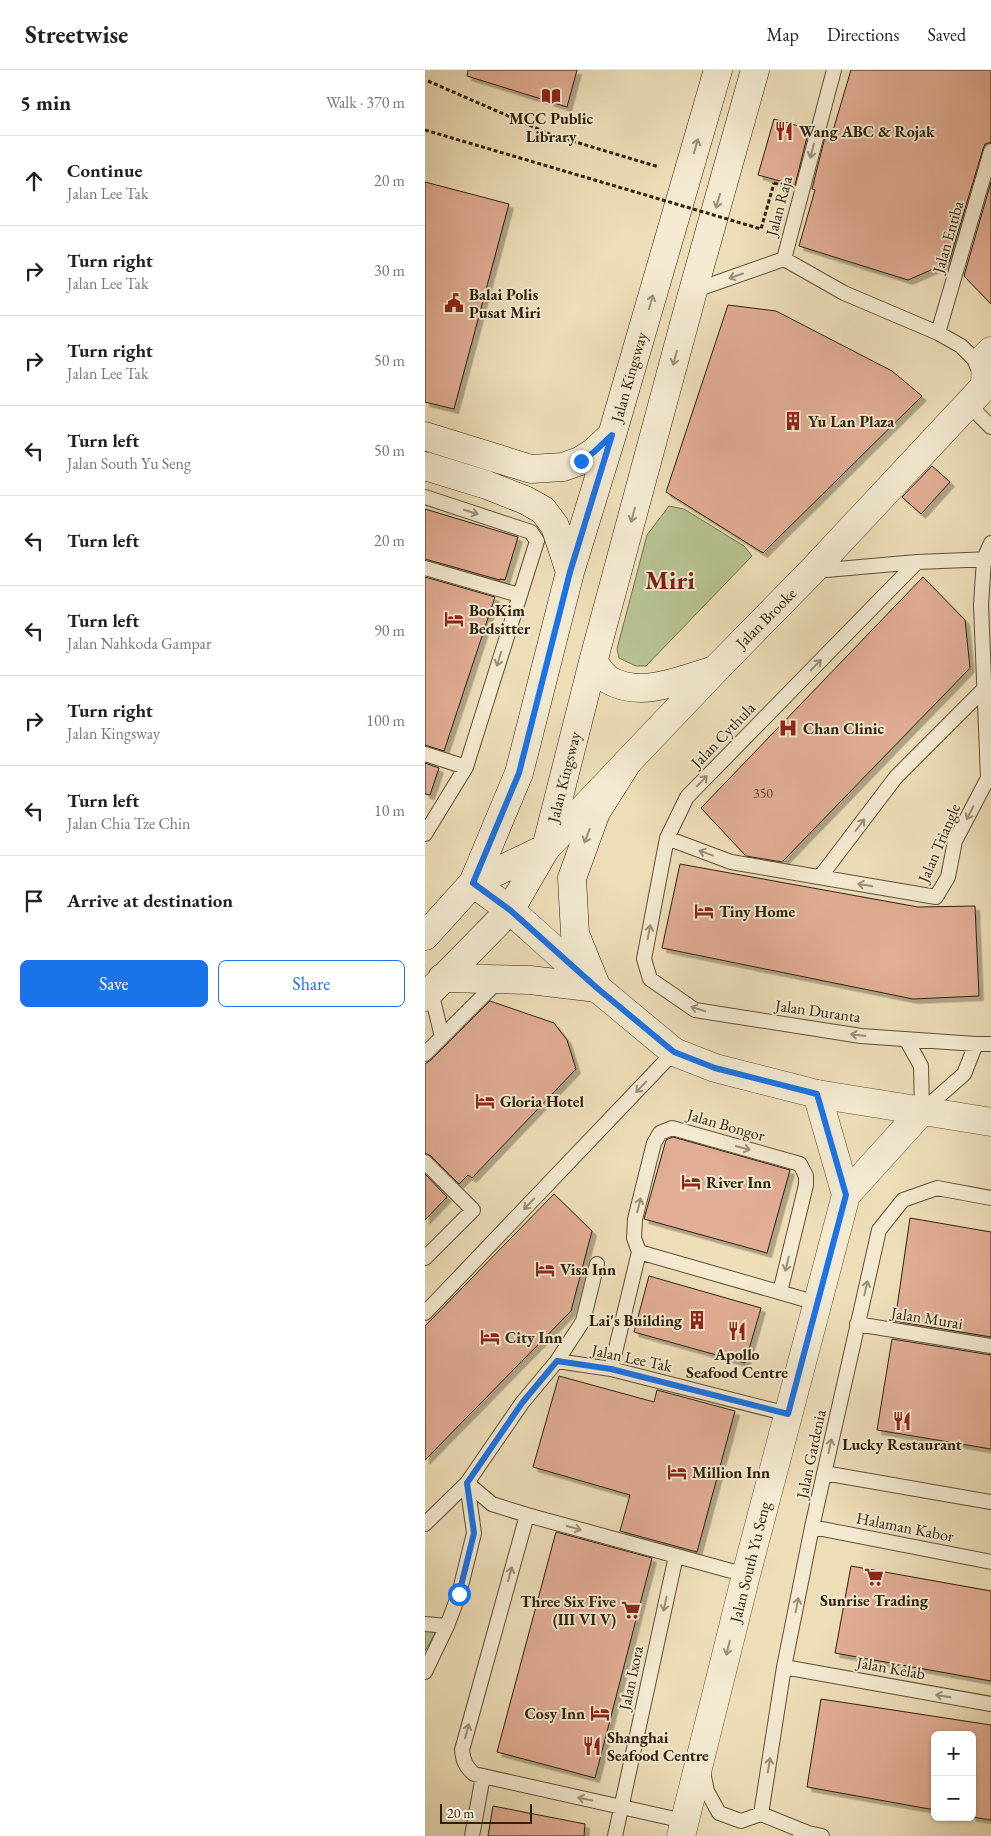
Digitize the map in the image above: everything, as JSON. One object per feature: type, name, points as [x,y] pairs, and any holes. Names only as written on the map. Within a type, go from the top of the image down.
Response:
[{"type":"main road","name":"Jalan Kingsway","points":[[473,883],[519,773],[570,572],[612,435],[718,70]]},
{"type":"main road","name":"Jalan Kingsway","points":[[546,848],[593,662],[755,70]]},
{"type":"main road","points":[[981,392],[986,356],[991,351]]},
{"type":"main road","name":"Jalan Brooke","points":[[546,848],[715,670],[812,572],[981,392]]},
{"type":"main road","points":[[425,436],[531,470],[563,467],[581,461],[612,435]]},
{"type":"main road","points":[[425,466],[487,485],[525,500],[543,510],[555,526],[570,572]]},
{"type":"main road","points":[[593,662],[607,679],[625,686],[641,688],[656,687],[715,670]]},
{"type":"main road","points":[[597,988],[575,934],[572,878],[596,812],[627,763]]},
{"type":"main road","points":[[425,936],[473,883],[546,848]]},
{"type":"main road","points":[[433,989],[510,910],[546,848]]},
{"type":"main road","points":[[473,883],[510,910],[597,988],[674,1052],[715,1068],[817,1094],[991,1122]]},
{"type":"main road","points":[[433,989],[499,980],[530,980],[597,988]]},
{"type":"main road","points":[[817,1094],[846,1195]]},
{"type":"main road","name":"Jalan South Yu Seng","points":[[682,1828],[846,1195],[921,1111]]},
{"type":"lane","name":"Jalan Raja","points":[[693,291],[783,259],[834,70]]},
{"type":"lane","name":"Jalan Entiba","points":[[938,334],[991,151]]},
{"type":"lane","points":[[783,259],[845,293],[961,346],[974,360],[991,427]]},
{"type":"lane","points":[[425,497],[531,532],[537,541],[466,767],[425,834]]},
{"type":"lane","name":"Jalan Triangle","points":[[667,838],[731,862],[936,897],[948,877],[955,841],[988,778],[981,605],[991,543]]},
{"type":"lane","points":[[812,572],[917,562],[988,559]]},
{"type":"lane","name":"Jalan Cythula","points":[[650,979],[644,959],[667,838],[687,797],[917,562]]},
{"type":"lane","points":[[425,568],[519,596]]},
{"type":"lane","points":[[820,877],[897,777],[985,689]]},
{"type":"lane","points":[[425,754],[466,767]]},
{"type":"lane","name":"Jalan Duranta","points":[[650,979],[695,1010],[861,1036],[991,1044]]},
{"type":"lane","points":[[425,1054],[499,980]]},
{"type":"lane","points":[[433,989],[442,1037]]},
{"type":"lane","points":[[906,1039],[921,1066],[921,1111]]},
{"type":"lane","points":[[921,1111],[964,1074],[976,1044]]},
{"type":"lane","points":[[425,1313],[674,1052]]},
{"type":"lane","name":"Jalan Bongor","points":[[639,1252],[635,1238],[635,1219],[654,1143],[660,1133],[672,1128],[800,1164],[806,1176],[806,1185],[780,1292]]},
{"type":"lane","points":[[425,1162],[473,1210],[425,1258]]},
{"type":"lane","name":"Jalan Gardenia","points":[[761,1814],[784,1667],[812,1527],[879,1230],[903,1200],[937,1188],[991,1198]]},
{"type":"lane","points":[[611,1369],[639,1252],[817,1303]]},
{"type":"lane","points":[[425,1524],[467,1483],[522,1403],[557,1361],[583,1321],[597,1264]]},
{"type":"lane","name":"Jalan Murai","points":[[857,1324],[991,1346]]},
{"type":"lane","name":"Jalan Lee Tak","points":[[557,1361],[611,1369],[788,1414]]},
{"type":"lane","points":[[824,1473],[991,1502]]},
{"type":"lane","points":[[467,1483],[492,1504],[746,1575]]},
{"type":"lane","points":[[425,1672],[447,1626],[459,1594],[474,1533],[467,1483]]},
{"type":"lane","points":[[527,1515],[462,1750],[466,1767],[474,1774],[621,1806],[682,1828]]},
{"type":"lane","name":"Halaman Kabor","points":[[812,1527],[991,1562]]},
{"type":"lane","name":"Jalan Ixora","points":[[615,1836],[676,1556]]},
{"type":"lane","points":[[425,1624],[447,1626]]},
{"type":"lane","name":"Jalan Kelab","points":[[784,1667],[991,1704]]},
{"type":"lane","points":[[700,1756],[707,1791],[719,1813],[741,1821],[761,1814],[804,1835],[822,1836]]},
{"type":"lane","points":[[472,1836],[483,1776]]},
{"type":"path","points":[[428,81],[552,135],[687,175]]},
{"type":"path","points":[[425,130],[761,229],[774,183]]},
{"type":"green space","points":[[669,506],[684,509],[744,546],[752,556],[646,666],[636,666],[619,658],[617,649],[647,535]]},
{"type":"green space","points":[[425,1628],[437,1630],[425,1651]]},
{"type":"building","name":"MCC Public Library","points":[[468,70],[577,70],[567,107],[467,76]]},
{"type":"building","points":[[851,70],[991,70],[991,142],[985,144],[983,149],[949,262],[908,280],[799,246],[815,190],[812,189],[826,133],[832,134]]},
{"type":"building","points":[[774,119],[809,129],[795,185],[758,175]]},
{"type":"building","name":"Balai Polis Pusat Miri","points":[[425,182],[509,204],[454,409],[425,402]]},
{"type":"building","points":[[991,182],[991,304],[964,276]]},
{"type":"building","name":"Yu Lan Plaza","points":[[728,305],[776,311],[892,371],[922,396],[763,553],[666,492]]},
{"type":"building","points":[[932,466],[950,482],[921,514],[902,497]]},
{"type":"building","points":[[425,509],[518,537],[505,580],[425,559]]},
{"type":"building","points":[[425,577],[495,597],[444,751],[425,745]]},
{"type":"building","points":[[923,577],[965,620],[970,668],[782,862],[746,856],[701,808]]},
{"type":"building","points":[[425,763],[439,768],[430,795],[425,794]]},
{"type":"building","points":[[680,864],[918,907],[975,906],[979,996],[913,999],[662,948]]},
{"type":"building","name":"Gloria Hotel","points":[[490,1001],[554,1023],[567,1040],[576,1069],[472,1178],[468,1175],[459,1184],[431,1156],[425,1153],[425,1064]]},
{"type":"building","points":[[673,1137],[790,1170],[767,1253],[644,1219],[666,1140]]},
{"type":"building","points":[[425,1174],[447,1197],[425,1220]]},
{"type":"building","points":[[554,1194],[592,1231],[571,1311],[425,1460],[425,1326]]},
{"type":"building","points":[[910,1218],[991,1232],[991,1337],[895,1321]]},
{"type":"building","name":"Lai's Building","points":[[649,1276],[761,1308],[745,1363],[634,1332]]},
{"type":"building","points":[[892,1339],[991,1355],[991,1449],[877,1430]]},
{"type":"building","points":[[559,1376],[654,1402],[657,1390],[735,1411],[697,1552],[620,1531],[630,1495],[533,1467]]},
{"type":"building","points":[[556,1532],[652,1558],[595,1778],[497,1752]]},
{"type":"building","points":[[851,1566],[991,1591],[991,1681],[835,1653]]},
{"type":"building","points":[[821,1699],[991,1725],[991,1820],[976,1818],[976,1731],[931,1731],[931,1809],[807,1787]]},
{"type":"building","points":[[493,1806],[585,1824],[584,1836],[488,1836]]},
{"type":"place","name":"MCC Public Library","points":[[551,96]]},
{"type":"place","name":"Wang ABC & Rojak","points":[[784,131]]},
{"type":"place","name":"Balai Polis Pusat Miri","points":[[454,303]]},
{"type":"place","name":"Yu Lan Plaza","points":[[793,421]]},
{"type":"place","name":"BooKim Bedsitter","points":[[454,619]]},
{"type":"place","name":"Chan Clinic","points":[[788,728]]},
{"type":"place","name":"Tiny Home","points":[[704,911]]},
{"type":"place","name":"Gloria Hotel","points":[[485,1101]]},
{"type":"place","name":"River Inn","points":[[691,1182]]},
{"type":"place","name":"Visa Inn","points":[[545,1269]]},
{"type":"place","name":"Lai's Building","points":[[697,1320]]},
{"type":"place","name":"Apollo Seafood Centre","points":[[737,1331]]},
{"type":"place","name":"City Inn","points":[[490,1337]]},
{"type":"place","name":"Lucky Restaurant","points":[[902,1421]]},
{"type":"place","name":"Million Inn","points":[[677,1472]]},
{"type":"place","name":"Sunrise Trading","points":[[874,1577]]},
{"type":"place","name":"Three Six Five (III VI V)","points":[[631,1610]]},
{"type":"place","name":"Cosy Inn","points":[[600,1713]]},
{"type":"place","name":"Shanghai Seafood Centre","points":[[592,1746]]},
{"type":"district","name":"Miri","points":[[670,580]]},
{"type":"route","points":[[459,1594],[474,1533],[467,1483],[522,1403],[557,1361],[611,1369],[788,1414],[846,1195],[817,1094],[715,1068],[674,1052],[597,988],[510,910],[473,883],[519,773],[570,572],[612,435],[581,461]]}]
